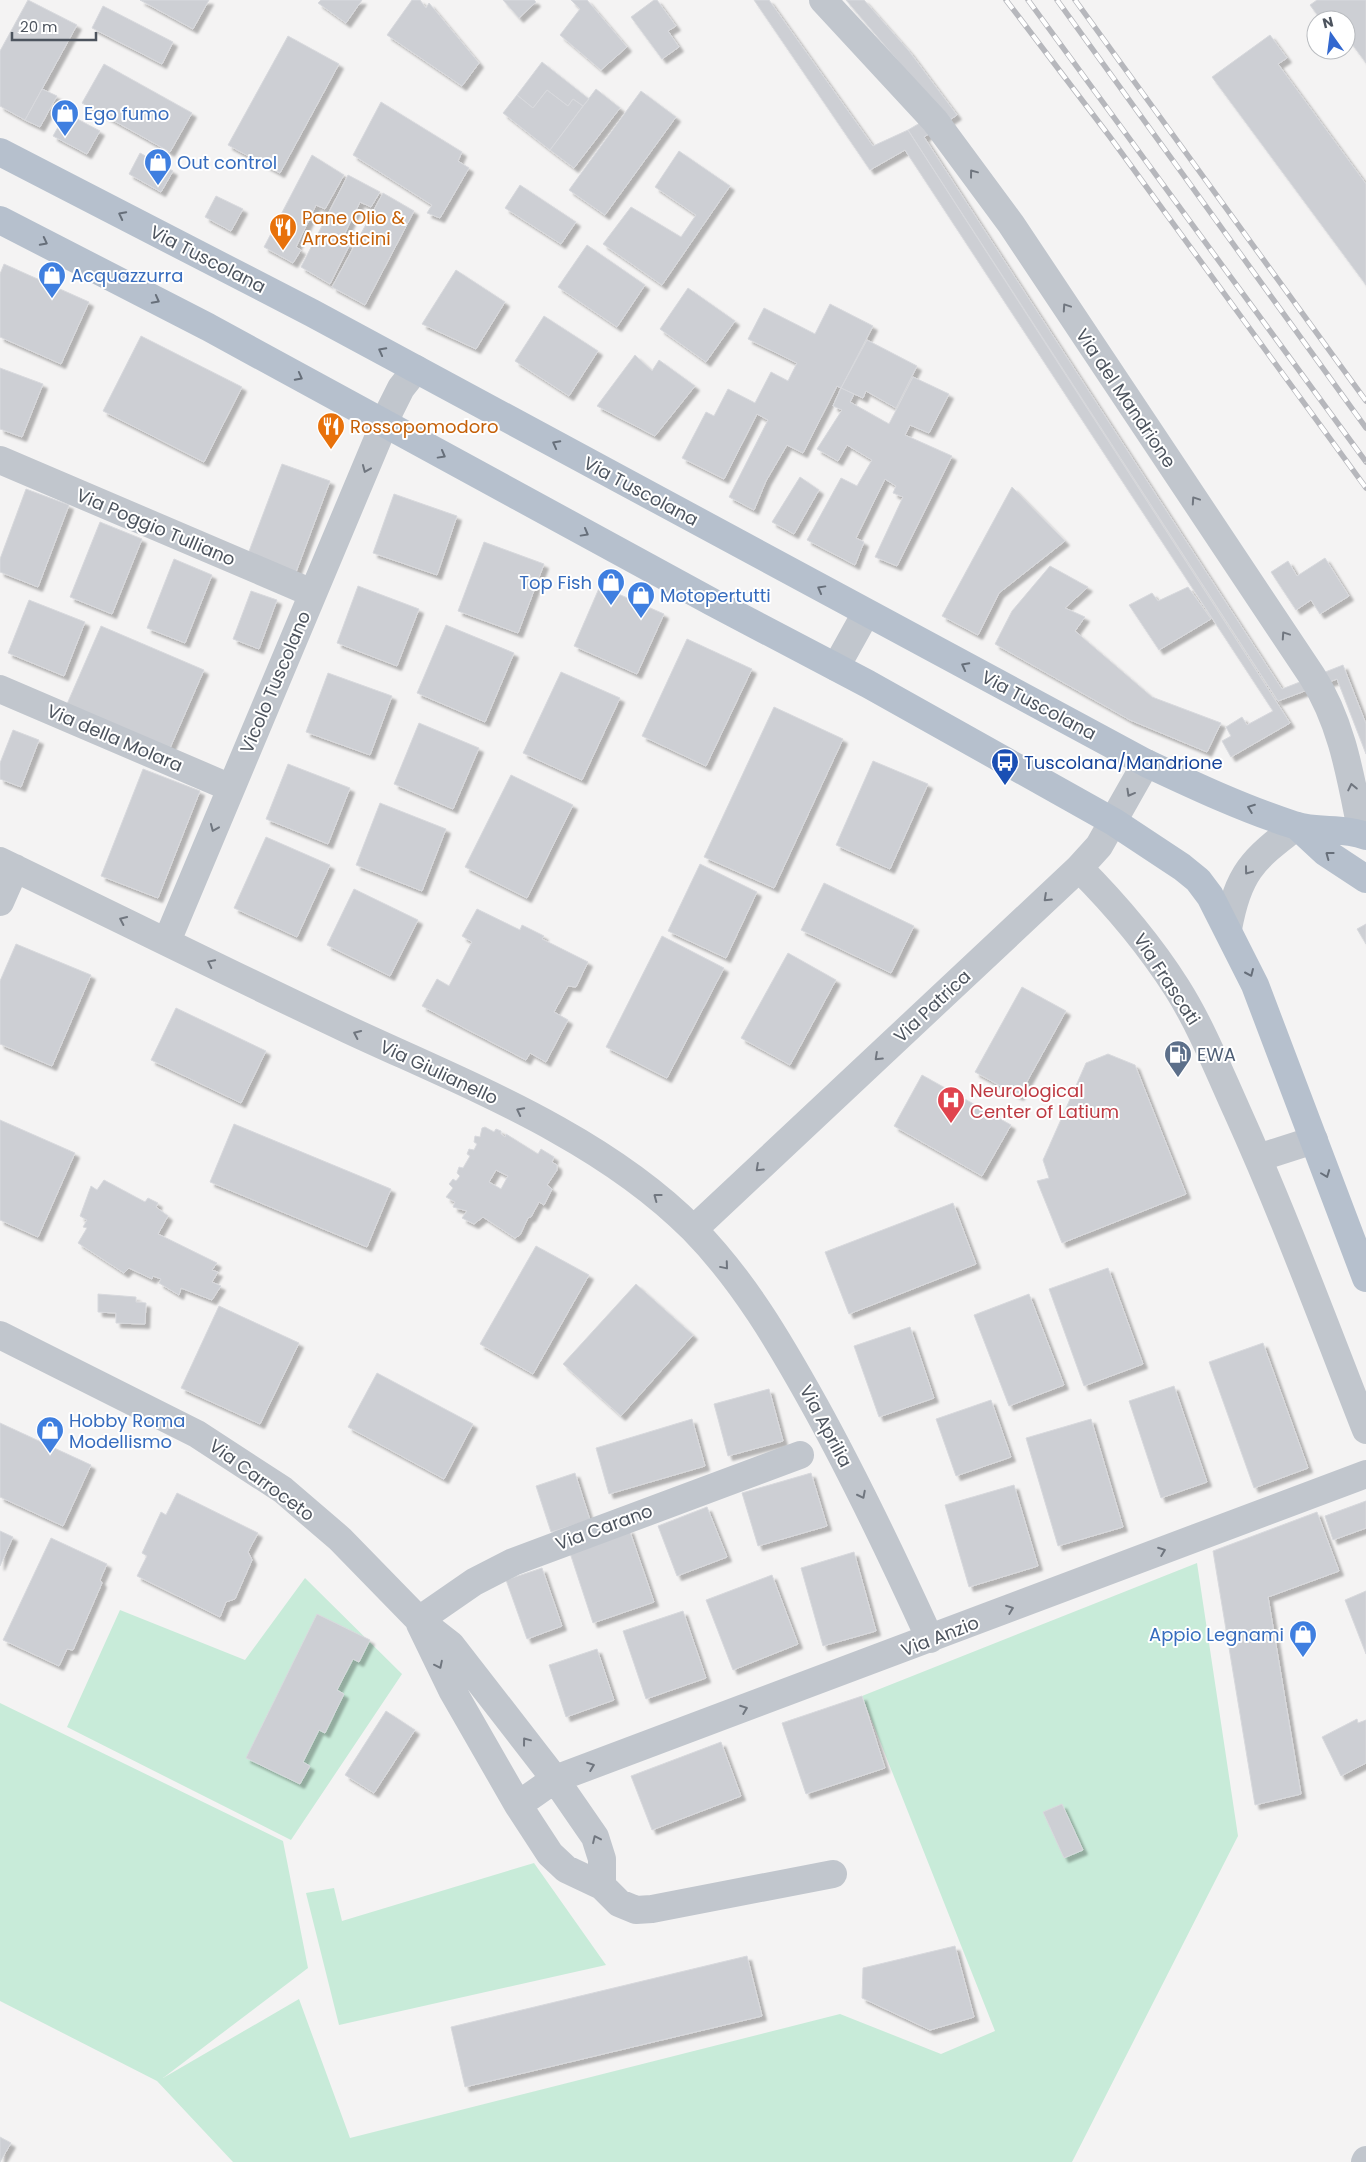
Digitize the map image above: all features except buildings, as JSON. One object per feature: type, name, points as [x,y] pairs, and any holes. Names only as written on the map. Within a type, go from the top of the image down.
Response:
[{"type":"main road","name":"Via Tuscolana","points":[[0,152],[416,369],[1146,763],[1199,788],[1296,826],[1342,830],[1364,835]]},
{"type":"main road","points":[[0,220],[140,292],[836,667],[1114,822],[1164,854],[1198,880],[1214,903],[1255,985],[1366,1278]]},
{"type":"main road","name":"Via Tuscolana","points":[[1296,826],[1324,852],[1366,879]]},
{"type":"street","name":"Via del Mandrione","points":[[822,0],[935,121],[1011,224],[1312,676],[1329,706],[1344,748],[1364,835]]},
{"type":"street","points":[[385,424],[396,398],[416,369]]},
{"type":"street","name":"Vicolo Tuscolano","points":[[167,941],[385,424]]},
{"type":"street","name":"Via Poggio Tulliano","points":[[0,460],[312,594]]},
{"type":"street","points":[[836,667],[866,613]]},
{"type":"street","name":"Via della Molara","points":[[0,688],[231,788]]},
{"type":"street","name":"Via Patrica","points":[[694,1229],[1079,868],[1100,846],[1146,763]]},
{"type":"street","points":[[1228,929],[1235,895],[1243,878],[1266,850],[1296,826]]},
{"type":"street","points":[[0,902],[8,865]]},
{"type":"street","name":"Via Giulianello","points":[[8,865],[518,1109],[616,1167],[664,1202],[694,1229]]},
{"type":"street","name":"Via Frascati","points":[[1079,868],[1117,906],[1152,950],[1178,990],[1203,1035],[1258,1158],[1366,1430]]},
{"type":"street","points":[[1258,1158],[1314,1140]]},
{"type":"street","name":"Via Aprilia","points":[[694,1229],[744,1290],[780,1341],[885,1540],[930,1639]]},
{"type":"street","name":"Via Carroceto","points":[[0,1335],[197,1434],[283,1490],[340,1539],[419,1620],[451,1646],[556,1780],[595,1836],[602,1860],[602,1886],[575,1875],[557,1862],[536,1836],[442,1671],[419,1620]]},
{"type":"street","name":"Via Carano","points":[[419,1620],[474,1582],[513,1562],[800,1455]]},
{"type":"street","name":"Via Anzio","points":[[518,1805],[556,1780],[1366,1474]]},
{"type":"street","points":[[602,1886],[619,1903],[628,1908],[645,1910],[833,1874]]},
{"type":"green space","points":[[1197,1563],[1238,1836],[1072,2162],[233,2162],[157,2081],[0,2001],[0,1703],[283,1841],[308,1968],[163,2078],[299,1999],[350,2138],[840,2014],[941,2054],[995,2031],[862,1696]]},
{"type":"green space","points":[[305,1578],[402,1674],[291,1840],[67,1727],[120,1610],[245,1660]]},
{"type":"green space","points":[[534,1863],[606,1965],[339,2025],[306,1893],[334,1888],[342,1921]]},
{"type":"railway","points":[[1006,0],[1110,137],[1366,488]]},
{"type":"railway","points":[[1028,0],[1366,462]]},
{"type":"railway","points":[[1057,0],[1366,428]]},
{"type":"railway","points":[[1075,0],[1366,401]]},
{"type":"place","name":"Ego fumo","points":[[65,137]]},
{"type":"place","name":"Out control","points":[[158,186]]},
{"type":"place","name":"Pane Olio & Arrosticini","points":[[283,251]]},
{"type":"place","name":"Acquazzurra","points":[[52,299]]},
{"type":"place","name":"Rossopomodoro","points":[[331,450]]},
{"type":"place","name":"Top Fish","points":[[611,606]]},
{"type":"place","name":"Motopertutti","points":[[641,619]]},
{"type":"place","name":"Tuscolana/Mandrione","points":[[1005,786]]},
{"type":"place","name":"EWA","points":[[1178,1078]]},
{"type":"place","name":"Neurological Center of Latium","points":[[951,1124]]},
{"type":"place","name":"Hobby Roma Modellismo","points":[[50,1454]]},
{"type":"place","name":"Appio Legnami","points":[[1303,1658]]}]
